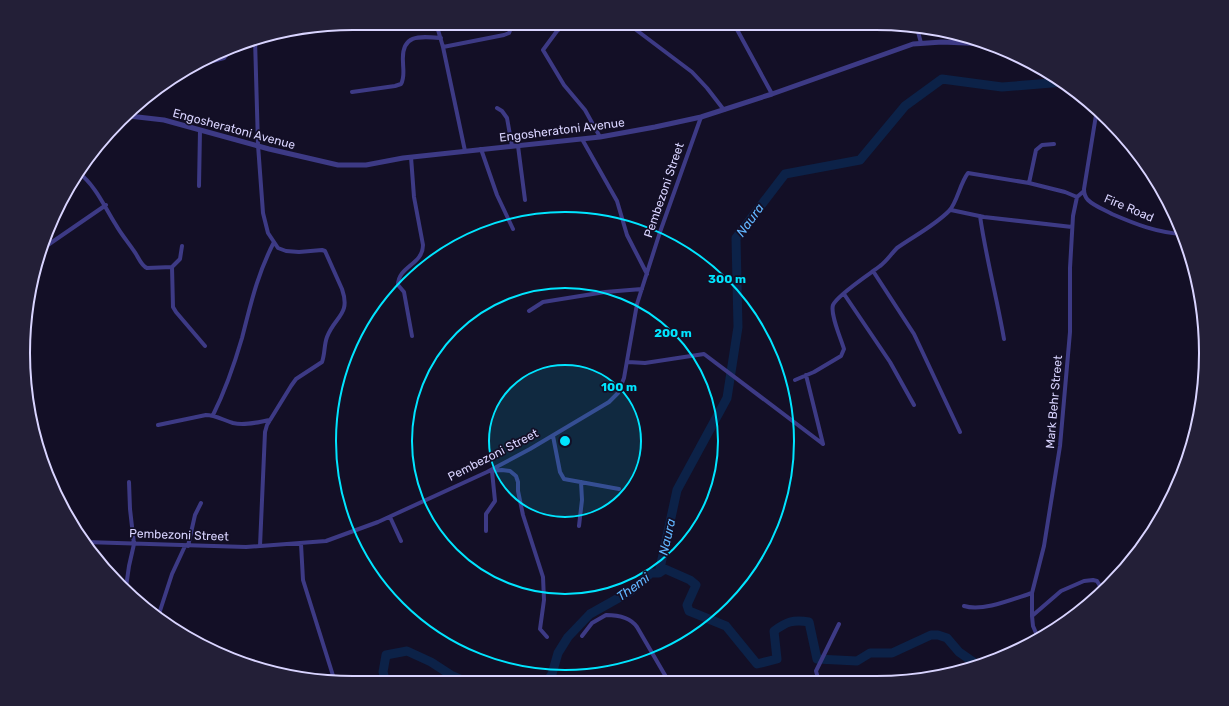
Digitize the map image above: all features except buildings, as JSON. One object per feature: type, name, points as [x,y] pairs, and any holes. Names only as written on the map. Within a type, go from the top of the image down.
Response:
[{"type":"street","points":[[438,30],[466,151]]},
{"type":"street","points":[[443,47],[504,35],[509,33],[510,30]]},
{"type":"street","points":[[558,30],[543,50],[564,85],[585,110],[600,137]]},
{"type":"street","points":[[636,30],[692,72],[712,93],[724,110]]},
{"type":"street","points":[[737,30],[772,94]]},
{"type":"street","points":[[918,33],[921,43]]},
{"type":"street","points":[[352,92],[387,88],[401,84],[404,80],[402,60],[404,48],[408,41],[415,37],[426,36],[441,38]]},
{"type":"street","name":"Engosheratoni Avenue","points":[[133,117],[164,120],[258,146],[338,165],[366,165],[411,157],[600,137],[701,117],[772,94],[900,48],[921,43],[967,43]]},
{"type":"street","points":[[255,45],[258,146],[263,213],[268,233],[278,248],[293,252],[325,251],[342,289],[345,307],[332,326],[328,335],[322,362],[296,379],[267,425],[264,441],[260,546]]},
{"type":"street","points":[[497,108],[505,114],[507,118],[512,146]]},
{"type":"street","points":[[795,380],[833,361],[843,352],[844,349],[833,309],[835,301],[880,266],[898,248],[915,238],[951,210],[968,173],[1029,183],[1077,196],[1084,191],[1085,171],[1095,116]]},
{"type":"street","name":"Pembezoni Street","points":[[91,542],[186,546],[260,546],[326,541],[390,517],[490,471],[554,436],[608,402],[618,393],[624,378],[637,304],[660,232],[701,117]]},
{"type":"street","points":[[199,186],[200,130]]},
{"type":"street","points":[[582,139],[618,201],[627,235],[647,274]]},
{"type":"street","points":[[1029,183],[1036,150],[1042,145],[1054,144]]},
{"type":"street","points":[[518,146],[525,200]]},
{"type":"street","points":[[481,150],[495,189],[513,229]]},
{"type":"street","points":[[411,157],[414,197],[423,251],[418,260],[400,276],[398,285],[404,292],[412,336]]},
{"type":"street","points":[[82,176],[92,186],[106,205],[116,226],[145,268],[172,267],[180,259],[182,246]]},
{"type":"street","name":"Fire Road","points":[[1084,191],[1090,201],[1128,221],[1159,232],[1176,233]]},
{"type":"street","name":"Mark Behr Street","points":[[1037,634],[1032,616],[1032,594],[1046,539],[1056,481],[1061,439],[1070,332],[1069,304],[1072,227],[1077,196]]},
{"type":"street","points":[[48,247],[106,205]]},
{"type":"street","points":[[951,210],[980,216],[1072,227]]},
{"type":"street","points":[[980,216],[1004,339]]},
{"type":"street","points":[[213,415],[238,348],[252,295],[274,242]]},
{"type":"street","points":[[172,267],[174,310],[205,346]]},
{"type":"street","points":[[873,271],[914,334],[960,432]]},
{"type":"street","points":[[529,312],[543,302],[605,292],[642,289]]},
{"type":"street","points":[[844,294],[890,362],[914,405]]},
{"type":"street","points":[[628,362],[645,363],[704,354],[823,444],[806,375]]},
{"type":"street","points":[[158,425],[206,415],[213,415],[234,423],[245,424],[270,420]]},
{"type":"street","points":[[554,436],[557,458],[564,479],[619,489]]},
{"type":"street","points":[[486,531],[486,514],[495,501],[490,471],[510,471],[516,476],[518,482],[518,491],[525,523],[543,577],[544,600],[540,629],[547,637]]},
{"type":"street","points":[[127,583],[134,544],[129,482]]},
{"type":"street","points":[[579,526],[582,500],[581,482]]},
{"type":"street","points":[[160,612],[172,574],[186,546],[195,515],[201,502]]},
{"type":"street","points":[[390,517],[401,541]]},
{"type":"street","points":[[301,544],[303,580],[333,675]]},
{"type":"street","points":[[1032,616],[1060,591],[1084,581],[1093,580],[1099,586]]},
{"type":"street","points":[[964,606],[986,606],[1032,594]]},
{"type":"street","points":[[582,636],[592,623],[606,615],[629,619],[637,626],[666,676]]},
{"type":"street","points":[[817,676],[816,671],[839,624]]},
{"type":"waterway","name":"Naura","points":[[659,573],[677,490],[727,398],[738,327],[736,238],[785,174],[860,160],[905,106],[942,79],[1002,87],[1053,83]]},
{"type":"waterway","name":"Themi","points":[[551,676],[558,653],[568,637],[590,614],[631,591],[651,573],[659,573],[665,569],[690,580],[696,585],[687,605],[689,611],[726,626],[757,664],[777,659],[774,631],[782,625],[794,621],[809,622],[817,659],[857,661],[870,653],[892,653],[931,635],[938,635],[947,638],[959,652],[972,661]]},
{"type":"waterway","name":"Themi","points":[[384,676],[383,672],[386,655],[407,651],[431,662],[453,676]]}]
